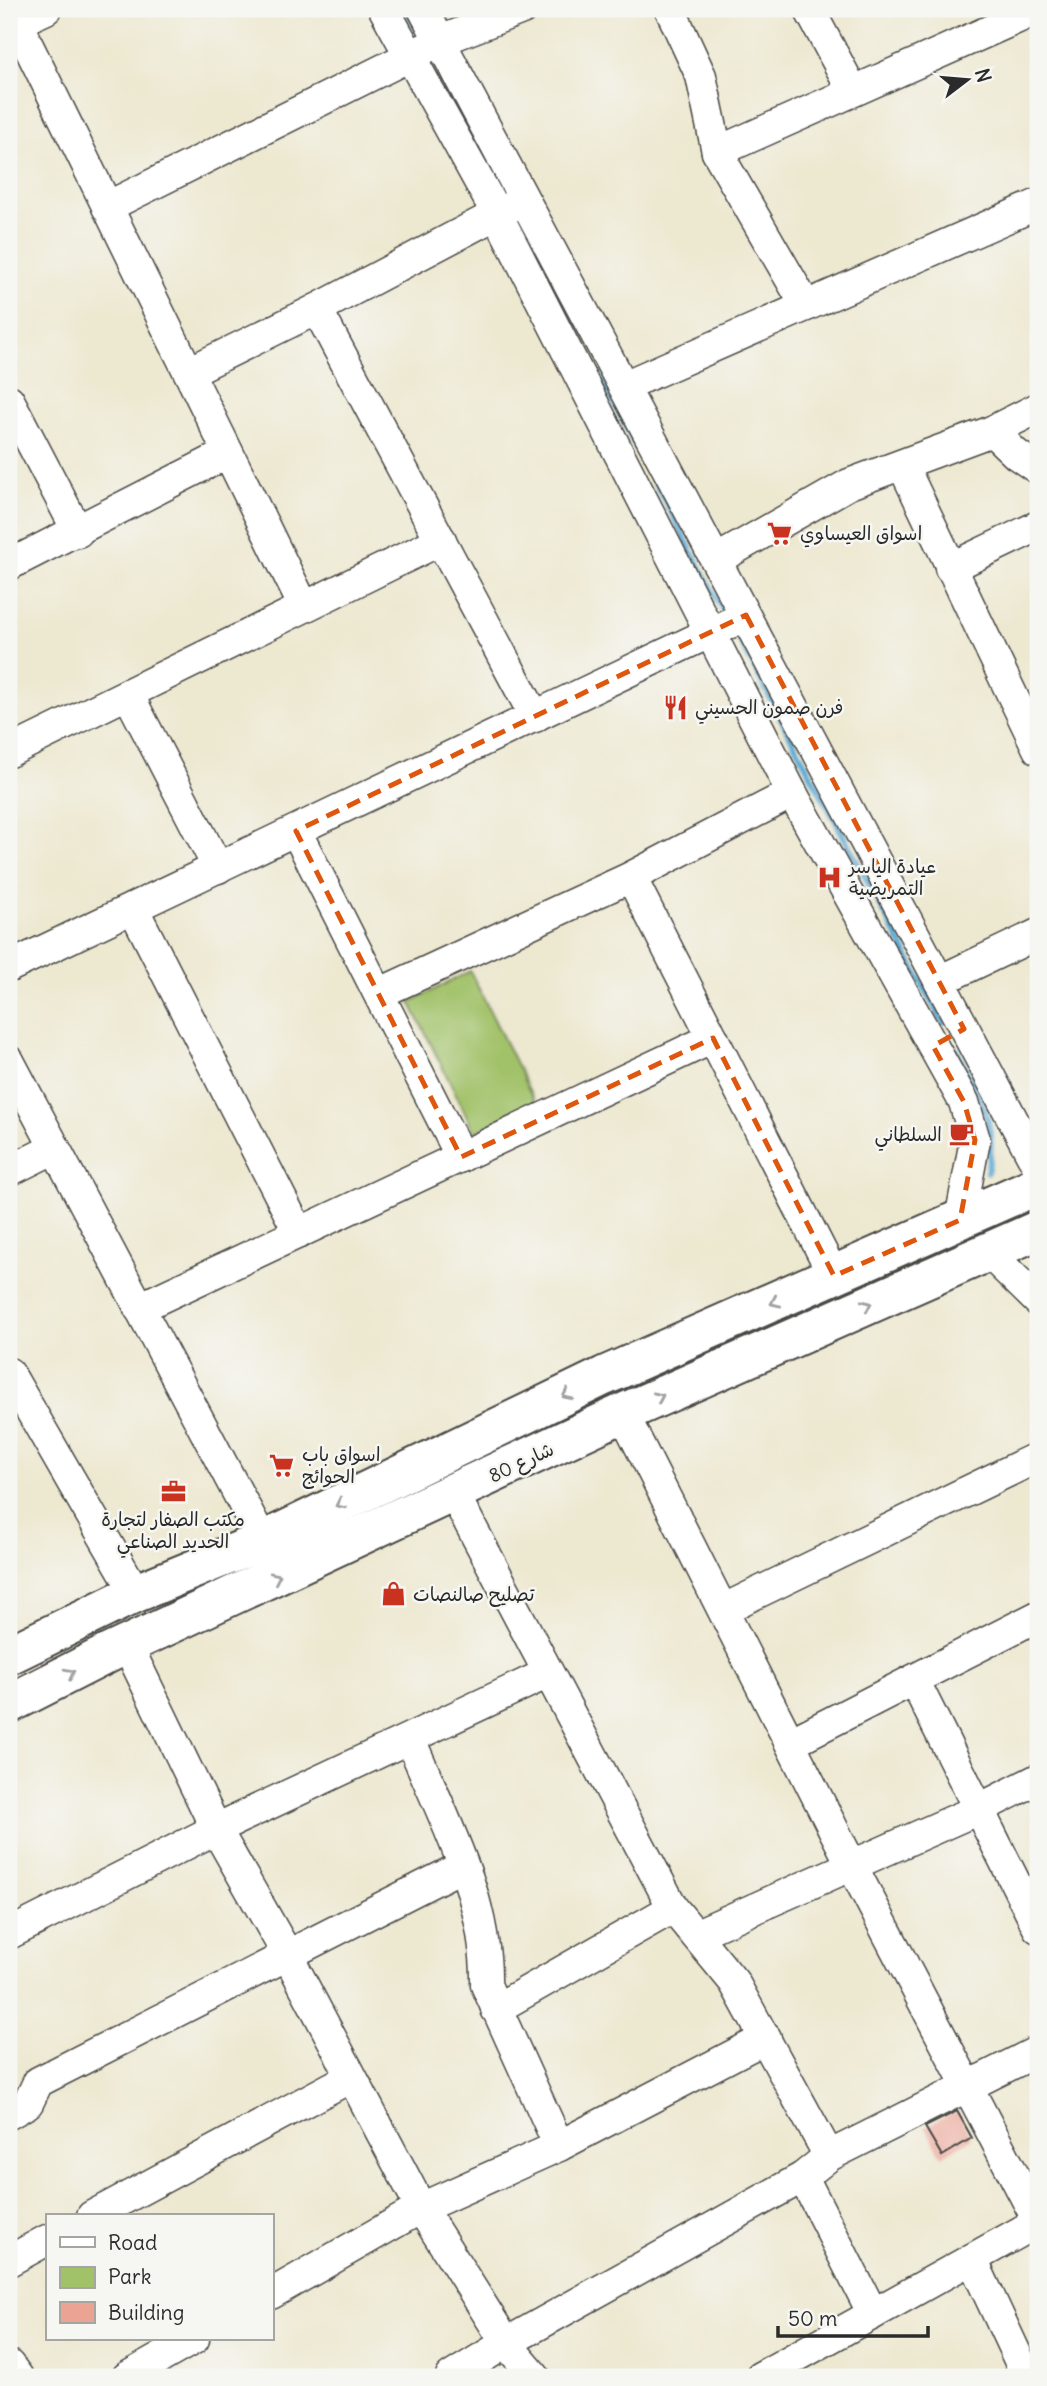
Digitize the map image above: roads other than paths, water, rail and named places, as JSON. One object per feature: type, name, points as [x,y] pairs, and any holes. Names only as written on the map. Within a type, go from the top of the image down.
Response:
[{"type":"main road","name":"شارع 80","points":[[9,1655],[136,1593],[263,1541],[604,1377],[1038,1185]]},
{"type":"main road","name":"شارع 80","points":[[9,1704],[107,1654],[128,1647],[623,1413],[1038,1230]]},
{"type":"street","points":[[46,9],[13,24],[191,371],[304,607]]},
{"type":"street","points":[[384,9],[497,214],[792,793],[964,1102],[975,1140],[960,1220]]},
{"type":"street","points":[[423,9],[1038,1167]]},
{"type":"street","points":[[107,207],[440,41],[522,9]]},
{"type":"street","points":[[670,9],[701,76],[717,152],[806,306]]},
{"type":"street","points":[[809,9],[853,91]]},
{"type":"street","points":[[717,152],[1029,11]]},
{"type":"street","points":[[191,371],[317,309],[525,200]]},
{"type":"street","points":[[624,386],[1038,204]]},
{"type":"street","points":[[317,309],[535,717]]},
{"type":"street","points":[[9,400],[78,532]]},
{"type":"street","points":[[716,560],[849,484],[992,431],[1038,408]]},
{"type":"street","points":[[992,431],[1016,454],[1038,469]]},
{"type":"street","points":[[9,565],[228,453]]},
{"type":"street","points":[[902,466],[1038,749]]},
{"type":"street","points":[[950,568],[1038,526]]},
{"type":"street","points":[[9,752],[441,540]]},
{"type":"street","points":[[9,967],[746,615]]},
{"type":"street","points":[[128,694],[218,868]]},
{"type":"street","points":[[380,993],[631,877],[792,793]]},
{"type":"street","points":[[296,831],[461,1157]]},
{"type":"street","points":[[631,877],[834,1276]]},
{"type":"street","points":[[133,908],[299,1233]]},
{"type":"street","points":[[939,981],[1038,934]]},
{"type":"street","points":[[933,1046],[964,1029]]},
{"type":"street","points":[[139,1308],[713,1038]]},
{"type":"street","points":[[9,1060],[263,1541]]},
{"type":"street","points":[[9,1171],[55,1148]]},
{"type":"street","points":[[988,1252],[1038,1301]]},
{"type":"street","points":[[9,1373],[136,1593]]},
{"type":"street","points":[[623,1413],[792,1742],[851,1864],[1038,2222],[760,2377]]},
{"type":"street","points":[[724,1609],[1038,1457]]},
{"type":"street","points":[[454,1494],[673,1908],[734,1982],[829,2156]]},
{"type":"street","points":[[792,1742],[1038,1616]]},
{"type":"street","points":[[128,1647],[216,1829],[287,1954],[421,2208],[506,2343],[535,2377]]},
{"type":"street","points":[[9,1934],[216,1829],[547,1674]]},
{"type":"street","points":[[914,1680],[979,1809],[1028,1881],[1038,1927]]},
{"type":"street","points":[[410,1739],[476,1903],[486,1958],[486,1985],[559,2146]]},
{"type":"street","points":[[696,1934],[979,1809],[1038,1779]]},
{"type":"street","points":[[9,2114],[28,2103],[38,2082],[463,1866]]},
{"type":"street","points":[[496,2009],[673,1908]]},
{"type":"street","points":[[273,2293],[421,2208],[559,2146],[766,2038]]},
{"type":"street","points":[[451,2377],[506,2343],[803,2177],[829,2156],[1038,2051]]},
{"type":"street","points":[[96,2214],[351,2077]]},
{"type":"street","points":[[803,2177],[873,2314]]},
{"type":"street","points":[[9,2261],[46,2241]]},
{"type":"street","points":[[972,2259],[1027,2377]]},
{"type":"street","points":[[127,2377],[192,2340]]},
{"type":"street","points":[[9,2365],[18,2377]]},
{"type":"waterway","points":[[405,9],[416,28]]},
{"type":"waterway","points":[[516,218],[724,613]]},
{"type":"waterway","points":[[736,634],[943,1023]]},
{"type":"waterway","points":[[956,1049],[978,1094],[988,1123],[991,1138],[987,1172]]},
{"type":"place","name":"اسواق العيساوي","points":[[780,533]]},
{"type":"place","name":"فرن صمون الحسيني","points":[[675,707]]},
{"type":"place","name":"عيادة الياسر التمريضية","points":[[829,877]]},
{"type":"place","name":"السلطاني","points":[[962,1134]]},
{"type":"place","name":"اسواق باب الحوائج","points":[[282,1465]]},
{"type":"place","name":"مكتب الصفار لتجارة الحديد الصناعي","points":[[173,1491]]},
{"type":"place","name":"تصليح صالنصات","points":[[393,1594]]}]
